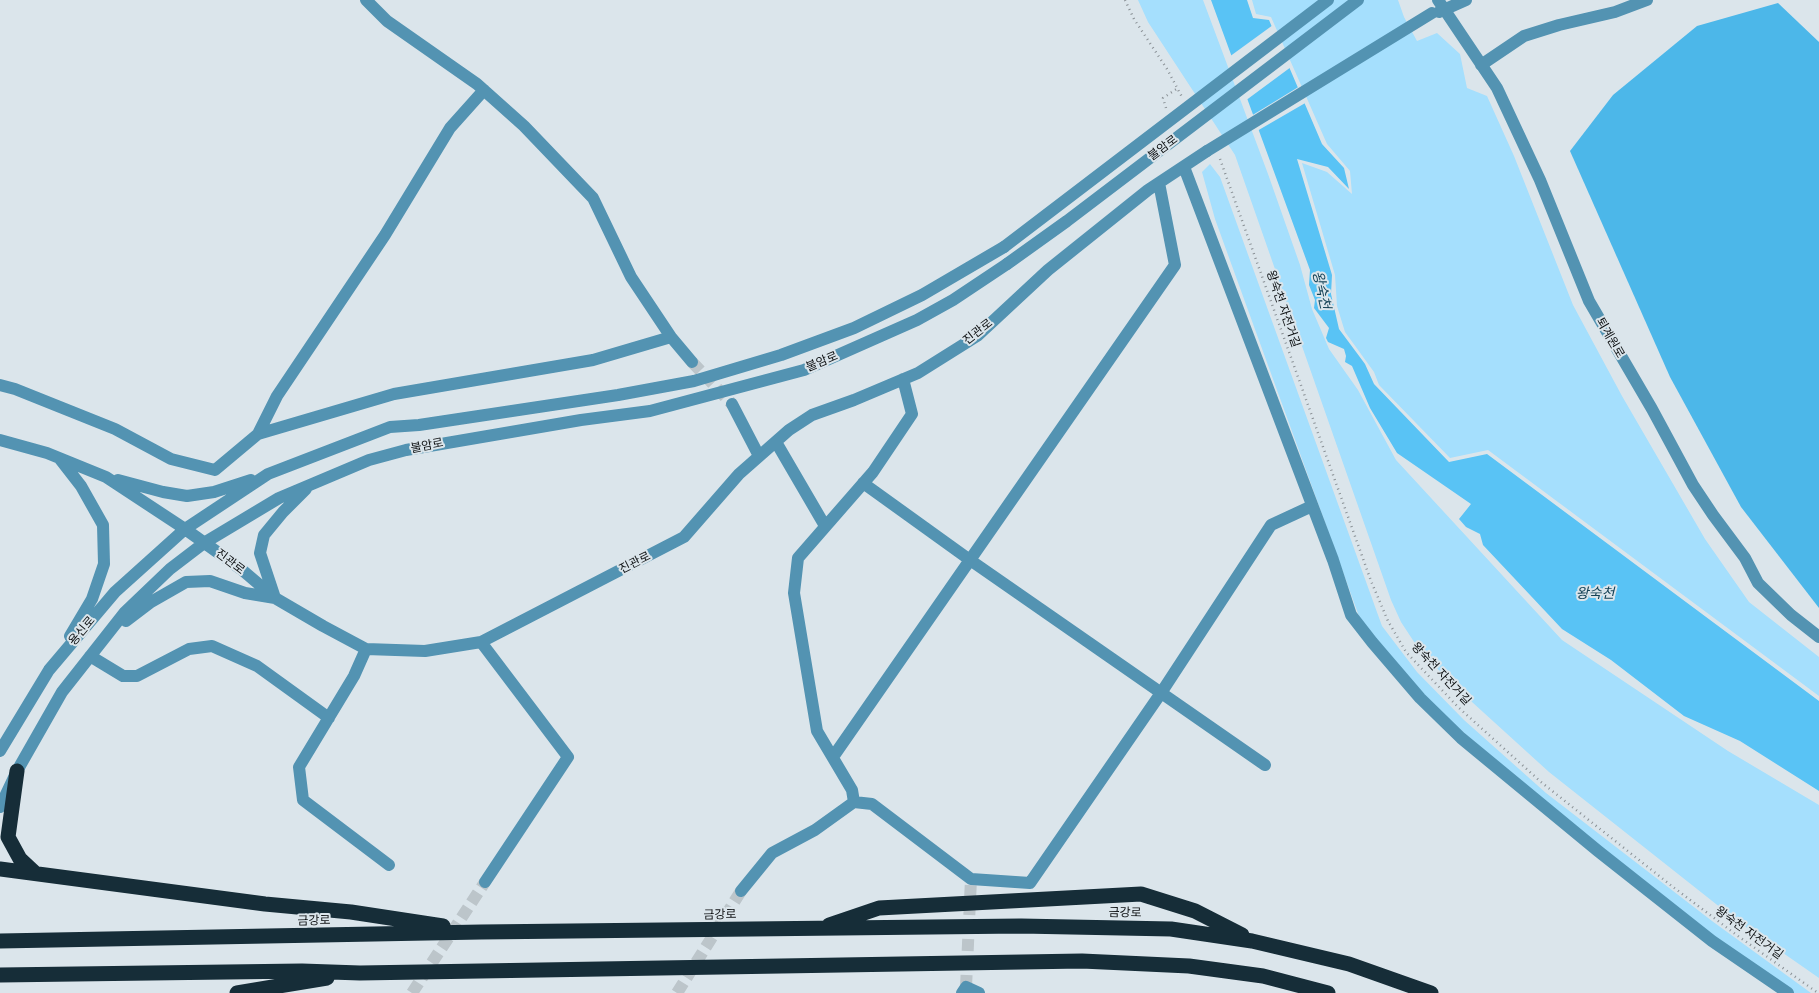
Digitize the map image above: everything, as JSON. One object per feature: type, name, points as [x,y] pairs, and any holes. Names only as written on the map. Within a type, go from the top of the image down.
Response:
[{"type":"highway","points":[[17,772],[8,837],[20,859],[35,873]]},
{"type":"highway","points":[[0,869],[265,904],[351,912],[481,932]]},
{"type":"highway","points":[[818,929],[878,908],[1141,894],[1195,911],[1252,941]]},
{"type":"highway","name":"금강로","points":[[0,941],[481,932],[1021,926],[1171,929],[1252,941],[1349,964],[1431,993]]},
{"type":"highway","points":[[0,976],[292,971],[360,973],[1082,961],[1189,966],[1263,976],[1328,993]]},
{"type":"highway","points":[[237,993],[360,973]]},
{"type":"street","points":[[366,0],[387,21],[484,90],[524,126],[593,198],[631,276],[672,337],[692,362]]},
{"type":"street","name":"불암로","points":[[185,529],[268,474],[390,427],[419,425],[618,395],[694,381],[781,355],[862,324],[922,295],[1004,247],[1328,0]]},
{"type":"street","name":"불암로","points":[[107,634],[125,612],[163,576],[204,543],[279,498],[369,460],[406,450],[650,411],[804,370],[916,320],[953,300],[1067,221],[1358,0]]},
{"type":"street","points":[[1442,5],[1466,0]]},
{"type":"street","points":[[1481,65],[1524,36],[1559,25],[1615,12],[1647,0]]},
{"type":"street","name":"진관로","points":[[0,440],[58,458],[106,477],[185,529],[240,569],[275,598],[366,648],[425,651],[481,642],[684,537],[739,474],[789,430],[812,415],[854,400],[918,373],[977,336],[1048,270],[1159,183],[1207,151],[1432,14],[1442,5]]},
{"type":"street","name":"퇴계원로","points":[[1442,5],[1497,88],[1540,180],[1589,301],[1693,484],[1713,516],[1745,558],[1758,583],[1819,637]]},
{"type":"street","points":[[0,385],[15,389],[115,429],[172,459],[215,470],[258,434],[277,396],[385,235],[450,128],[484,90]]},
{"type":"street","points":[[1184,167],[1333,560],[1351,615],[1420,698],[1461,738],[1598,851],[1712,941],[1788,993]]},
{"type":"street","points":[[833,757],[1175,265],[1159,183]]},
{"type":"street","points":[[258,434],[394,394],[593,360],[672,337]]},
{"type":"street","points":[[854,802],[852,790],[818,731],[794,593],[798,558],[873,472],[912,414],[903,379]]},
{"type":"street","points":[[732,404],[760,456]]},
{"type":"street","points":[[776,442],[825,526]]},
{"type":"street","points":[[49,670],[92,599],[104,564],[103,524],[81,486],[58,458]]},
{"type":"street","points":[[106,477],[187,496],[214,492],[268,474]]},
{"type":"street","points":[[863,482],[970,560],[1265,765]]},
{"type":"street","points":[[0,807],[17,772],[62,692],[107,634],[151,602],[186,582],[210,580],[245,593],[275,598],[260,553],[264,535],[283,512],[312,484]]},
{"type":"street","points":[[741,891],[772,853],[815,830],[854,802],[872,804],[971,879],[1030,883],[1161,693],[1272,525],[1312,506]]},
{"type":"street","name":"용신로","points":[[0,750],[49,670],[115,592],[185,529]]},
{"type":"street","points":[[481,642],[568,757],[485,882]]},
{"type":"street","points":[[90,656],[123,676],[137,676],[190,649],[212,646],[258,666],[329,718]]},
{"type":"street","points":[[366,648],[354,676],[299,767],[303,800],[389,865]]},
{"type":"street","points":[[962,993],[966,987],[980,993]]},
{"type":"path","points":[[1125,0],[1134,19],[1167,69]]},
{"type":"path","points":[[1164,98],[1178,88]]},
{"type":"path","name":"왕숙천 자전거길","points":[[1225,169],[1379,602],[1395,635],[1406,652],[1453,702],[1541,782],[1688,898],[1818,993]]},
{"type":"shaded area","points":[[1138,0],[1203,0],[1268,174],[1300,265],[1312,309],[1329,349],[1358,390],[1396,460],[1562,640],[1728,751],[1819,805],[1819,978],[1740,923],[1549,772],[1422,654],[1401,622],[1391,600],[1235,155],[1148,22]]},
{"type":"shaded area","points":[[1252,0],[1398,0],[1404,17],[1417,41],[1437,33],[1460,54],[1467,88],[1487,96],[1514,156],[1573,305],[1622,396],[1705,539],[1749,602],[1819,657],[1819,696],[1488,450],[1450,458],[1379,385],[1374,372],[1345,332],[1337,306],[1335,275],[1302,163],[1327,172],[1352,194],[1350,171],[1327,144],[1271,17],[1256,14]]},
{"type":"shaded area","points":[[1778,3],[1819,42],[1819,608],[1741,507],[1670,377],[1570,151],[1613,95],[1697,26]]},
{"type":"shaded area","points":[[1210,164],[1220,177],[1382,626],[1417,672],[1464,720],[1546,793],[1712,921],[1811,993],[1794,993],[1719,941],[1551,808],[1426,700],[1360,619],[1215,219],[1202,172]]},
{"type":"water","name":"왕숙천","points":[[1211,0],[1247,0],[1253,18],[1269,20],[1322,144],[1344,168],[1349,189],[1328,167],[1297,159],[1332,275],[1331,294],[1339,329],[1365,364],[1374,384],[1449,462],[1487,454],[1819,701],[1819,791],[1740,741],[1684,716],[1611,660],[1562,629],[1483,545],[1480,534],[1466,527],[1459,519],[1471,504],[1397,453],[1370,408],[1352,366],[1345,362],[1344,349],[1328,342],[1326,338],[1329,328],[1314,308],[1315,300],[1309,285],[1310,270]]},
{"type":"pier","points":[[1273,25],[1291,67],[1245,101],[1229,57]]},
{"type":"pier","points":[[1300,86],[1307,102],[1257,131],[1251,116]]},
{"type":"tunnel","points":[[692,362],[732,404]]},
{"type":"tunnel","points":[[966,987],[971,879]]},
{"type":"tunnel","points":[[412,993],[485,882]]},
{"type":"tunnel","points":[[677,993],[741,891]]}]
